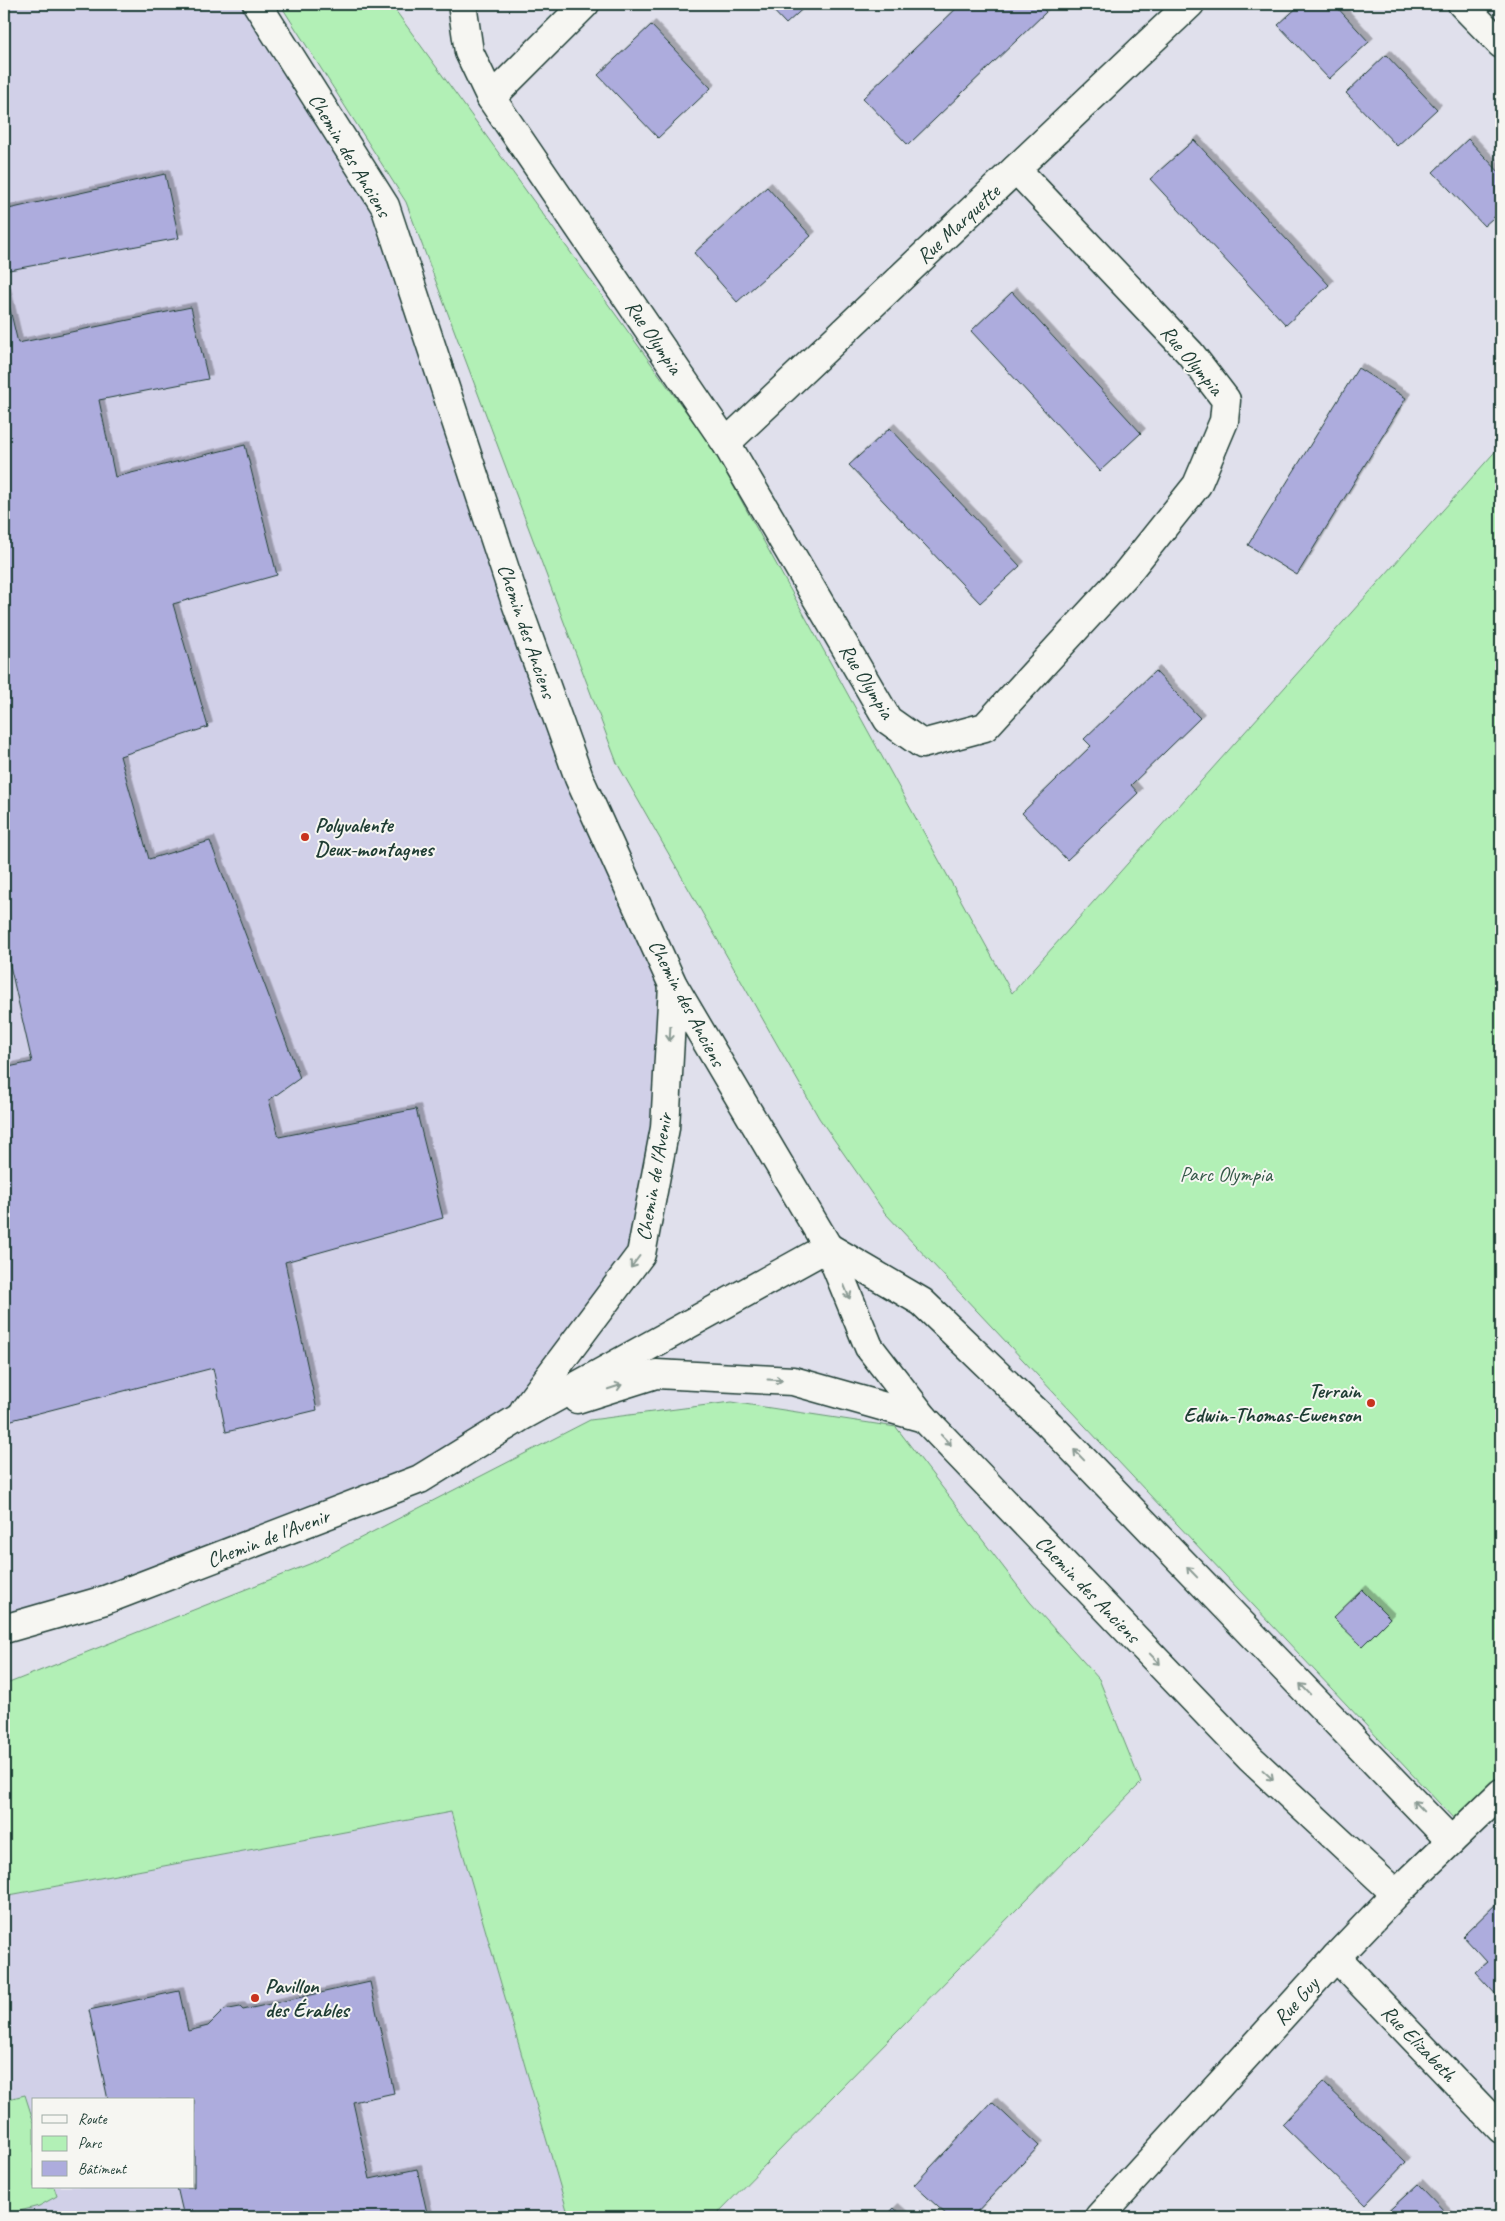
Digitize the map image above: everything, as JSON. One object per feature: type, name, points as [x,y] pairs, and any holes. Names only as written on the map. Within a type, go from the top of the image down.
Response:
[{"type":"street","name":"Chemin des Anciens","points":[[258,4],[385,206],[515,600],[579,778],[673,986],[828,1247],[869,1347],[924,1418],[1251,1759],[1396,1894]]},
{"type":"street","name":"Rue Olympia","points":[[462,4],[469,52],[491,98],[726,444],[888,720],[922,744],[985,726],[1126,574],[1197,485],[1224,421],[1226,400],[1190,353],[1016,169]]},
{"type":"street","points":[[491,98],[585,4]]},
{"type":"street","name":"Rue Marquette","points":[[726,444],[1190,4]]},
{"type":"street","points":[[1462,4],[1501,44]]},
{"type":"street","name":"Chemin de l'Avenir","points":[[518,1418],[641,1254],[665,1128],[673,986]]},
{"type":"street","name":"Chemin des Anciens","points":[[828,1247],[922,1302],[1050,1425],[1451,1841]]},
{"type":"street","name":"Chemin de l'Avenir","points":[[4,1630],[105,1600],[420,1479],[518,1418],[828,1247]]},
{"type":"street","name":"Chemin de l'Avenir","points":[[518,1418],[656,1374],[793,1382],[924,1418]]},
{"type":"street","name":"Rue Guy","points":[[1099,2217],[1336,1957],[1396,1894],[1501,1793]]},
{"type":"street","name":"Rue Elizabeth","points":[[1336,1957],[1501,2129]]},
{"type":"shaded area","name":"Polyvalente Deux-montagnes","points":[[4,4],[257,4],[385,206],[515,600],[673,985],[641,1254],[519,1418],[420,1479],[4,1629]]},
{"type":"shaded area","name":"Pavillon des Érables","points":[[451,1812],[569,2217],[4,2217],[4,1896]]},
{"type":"green space","name":"Parc Olympia","points":[[280,4],[390,4],[398,14],[713,449],[1012,993],[1501,445],[1501,1776],[1455,1820],[885,1213],[819,1118],[617,763],[406,202]]},
{"type":"green space","points":[[731,1402],[896,1427],[1030,1602],[1099,1679],[1141,1783],[714,2217],[569,2217],[451,1812],[4,1896],[4,1685],[312,1563],[590,1420]]},
{"type":"green space","points":[[25,2095],[32,2117],[32,2188],[54,2188],[57,2196],[39,2206],[4,2215],[4,2100]]},
{"type":"building","points":[[767,4],[808,4],[786,24]]},
{"type":"building","points":[[961,4],[1038,4],[1046,12],[908,145],[863,98]]},
{"type":"building","points":[[1301,4],[1334,4],[1369,42],[1329,79],[1278,25]]},
{"type":"building","points":[[651,25],[711,88],[658,138],[598,75]]},
{"type":"building","points":[[1386,55],[1437,109],[1397,146],[1346,93]]},
{"type":"building","points":[[1468,139],[1501,174],[1501,211],[1484,226],[1433,172]]},
{"type":"building","points":[[1194,140],[1329,285],[1286,325],[1150,179]]},
{"type":"building","points":[[165,174],[179,238],[4,271],[4,210]]},
{"type":"building","points":[[767,187],[811,236],[737,302],[694,253]]},
{"type":"building","points":[[4,284],[18,343],[191,307],[208,379],[99,400],[115,477],[245,445],[277,575],[173,604],[208,727],[120,756],[149,859],[210,841],[300,1078],[269,1100],[279,1137],[416,1109],[443,1218],[285,1262],[317,1410],[226,1432],[213,1368],[4,1422],[4,1068],[32,1062],[4,939]]},
{"type":"building","points":[[1012,292],[1141,433],[1100,471],[971,331]]},
{"type":"building","points":[[1358,368],[1406,398],[1297,575],[1248,545]]},
{"type":"building","points":[[890,428],[1020,566],[980,603],[849,465]]},
{"type":"building","points":[[1155,671],[1200,718],[1131,785],[1138,793],[1067,860],[1022,813],[1091,746],[1084,739]]},
{"type":"building","points":[[1362,1590],[1390,1618],[1362,1646],[1333,1618]]},
{"type":"building","points":[[1501,1899],[1501,2000],[1475,1972],[1487,1962],[1463,1936]]},
{"type":"building","points":[[370,1982],[394,2093],[353,2102],[370,2179],[417,2169],[428,2217],[184,2217],[177,2188],[195,2188],[195,2098],[108,2098],[89,2010],[179,1991],[188,2031],[208,2026],[224,2010],[240,2007],[243,2010]]},
{"type":"building","points":[[1323,2082],[1406,2162],[1365,2205],[1282,2124]]},
{"type":"building","points":[[992,2102],[1039,2146],[972,2217],[949,2217],[914,2185]]},
{"type":"building","points":[[1418,2184],[1450,2217],[1382,2217]]},
{"type":"building","points":[[894,2208],[904,2217],[885,2217]]},
{"type":"place","name":"Polyvalente Deux-montagnes","points":[[305,837]]},
{"type":"place","name":"Terrain Edwin-Thomas-Ewenson","points":[[1371,1403]]},
{"type":"place","name":"Pavillon des Érables","points":[[255,1998]]}]
